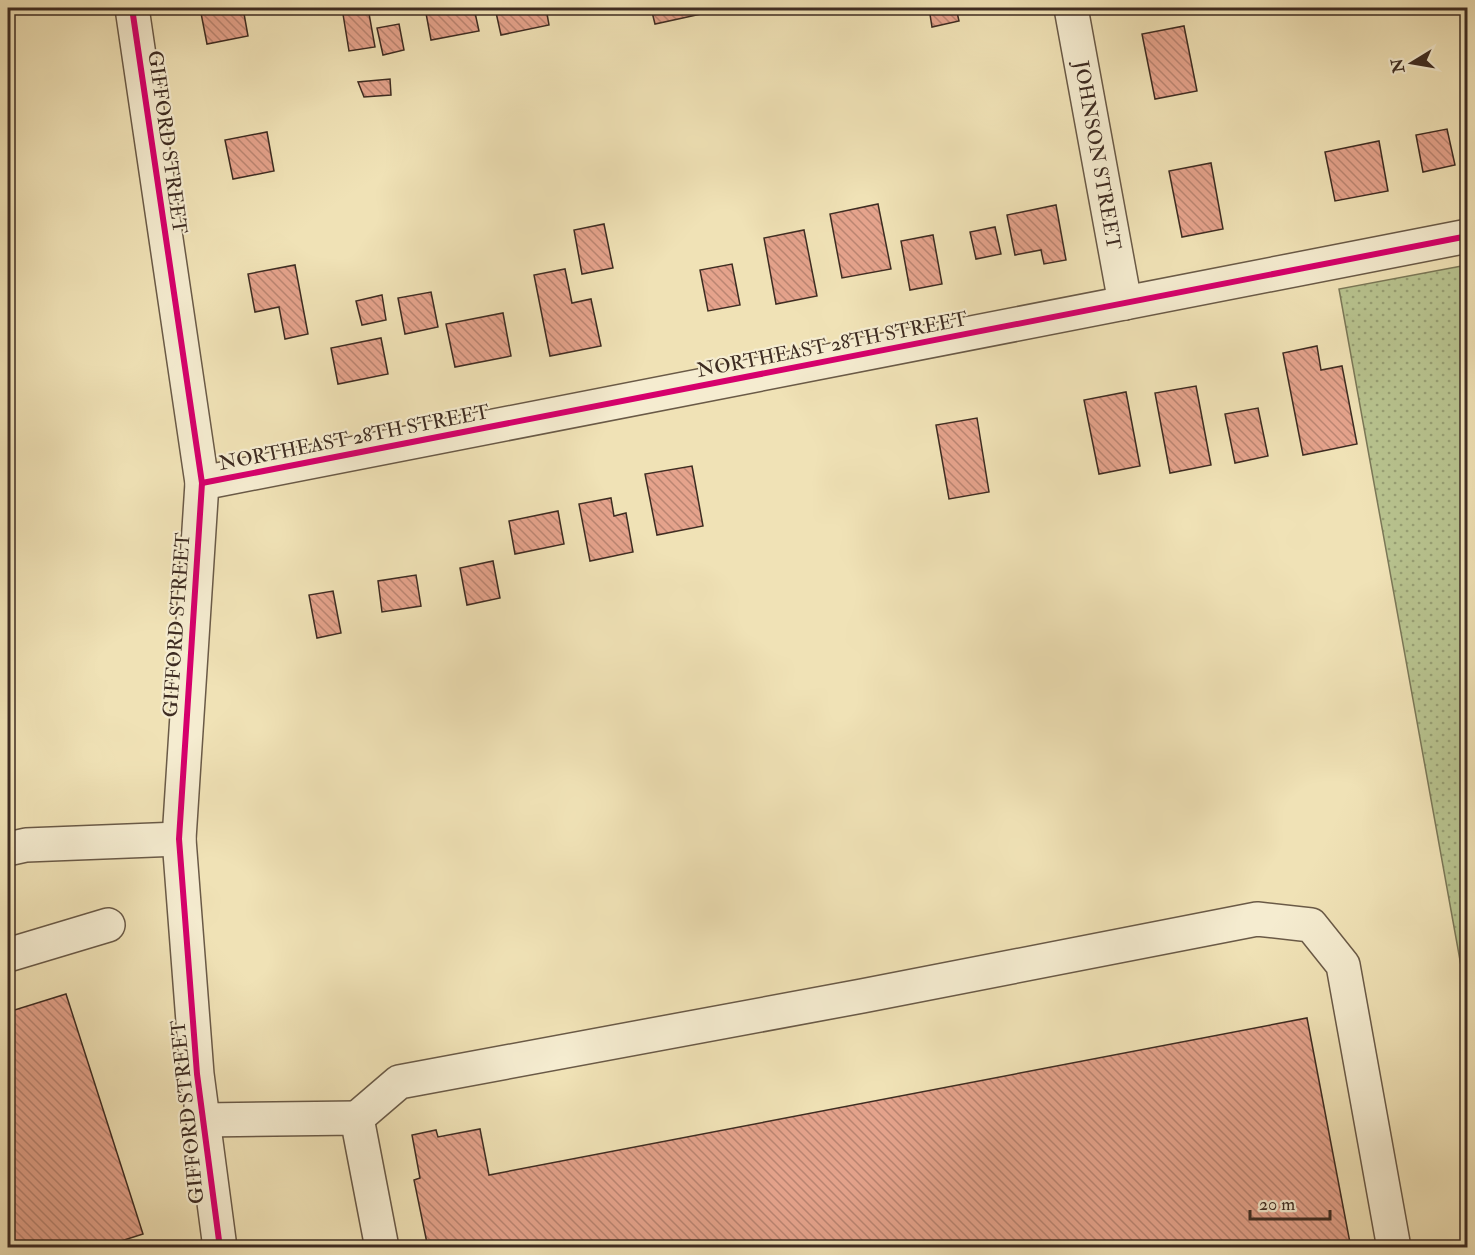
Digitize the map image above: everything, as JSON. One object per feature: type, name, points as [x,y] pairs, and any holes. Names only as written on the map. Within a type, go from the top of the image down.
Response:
[{"type":"street","name":"GIFFORD STREET","points":[[132,8],[202,483],[179,838],[197,1074],[220,1248]]},
{"type":"street","name":"JOHNSON STREET","points":[[1071,8],[1125,303]]},
{"type":"street","name":"NORTHEAST 28TH STREET","points":[[202,483],[1467,236]]},
{"type":"street","points":[[8,849],[26,845],[179,838]]},
{"type":"street","points":[[202,1120],[357,1118],[399,1082],[862,996],[1257,919],[1311,925],[1343,965],[1394,1248]]},
{"type":"street","points":[[8,955],[108,925]]},
{"type":"street","points":[[357,1118],[382,1248]]},
{"type":"green space","points":[[1468,265],[1467,999],[1339,289]]},
{"type":"building","points":[[200,8],[243,8],[248,36],[207,44]]},
{"type":"building","points":[[342,8],[368,8],[375,47],[349,51]]},
{"type":"building","points":[[425,8],[474,8],[479,31],[431,40]]},
{"type":"building","points":[[495,8],[546,8],[549,25],[501,35]]},
{"type":"building","points":[[651,8],[714,8],[715,11],[655,24]]},
{"type":"building","points":[[929,8],[956,8],[959,21],[932,27]]},
{"type":"building","points":[[399,24],[404,50],[383,55],[377,28]]},
{"type":"building","points":[[1184,26],[1197,91],[1155,99],[1142,34]]},
{"type":"building","points":[[390,79],[391,95],[364,97],[358,82]]},
{"type":"building","points":[[1447,129],[1455,165],[1423,172],[1416,135]]},
{"type":"building","points":[[267,132],[274,171],[233,179],[225,140]]},
{"type":"building","points":[[1379,141],[1388,191],[1335,201],[1325,152]]},
{"type":"building","points":[[1211,163],[1223,229],[1182,237],[1169,171]]},
{"type":"building","points":[[878,204],[891,269],[842,278],[830,214]]},
{"type":"building","points":[[1056,205],[1066,260],[1044,264],[1041,250],[1015,255],[1007,215]]},
{"type":"building","points":[[604,224],[613,268],[582,274],[574,230]]},
{"type":"building","points":[[995,227],[1001,254],[976,259],[970,232]]},
{"type":"building","points":[[804,230],[817,296],[776,304],[764,238]]},
{"type":"building","points":[[933,235],[942,284],[910,290],[901,241]]},
{"type":"building","points":[[732,264],[740,305],[708,311],[700,270]]},
{"type":"building","points":[[295,265],[308,334],[285,339],[279,307],[255,312],[248,274]]},
{"type":"building","points":[[565,269],[572,303],[591,299],[601,346],[550,356],[534,275]]},
{"type":"building","points":[[431,292],[438,327],[405,334],[398,298]]},
{"type":"building","points":[[382,295],[386,320],[362,325],[356,301]]},
{"type":"building","points":[[503,313],[511,356],[455,367],[446,324]]},
{"type":"building","points":[[381,338],[388,374],[338,384],[331,348]]},
{"type":"building","points":[[1317,346],[1321,370],[1342,366],[1357,444],[1303,455],[1283,353]]},
{"type":"building","points":[[1196,386],[1211,465],[1170,473],[1155,393]]},
{"type":"building","points":[[1126,392],[1140,466],[1099,474],[1084,400]]},
{"type":"building","points":[[1258,408],[1268,456],[1235,463],[1225,414]]},
{"type":"building","points":[[977,418],[989,492],[949,499],[936,425]]},
{"type":"building","points":[[692,466],[703,526],[657,535],[645,474]]},
{"type":"building","points":[[611,498],[614,516],[626,513],[633,552],[590,561],[579,504]]},
{"type":"building","points":[[558,511],[564,544],[515,554],[509,521]]},
{"type":"building","points":[[493,561],[500,598],[467,605],[460,568]]},
{"type":"building","points":[[416,575],[421,606],[382,612],[378,581]]},
{"type":"building","points":[[333,591],[341,633],[317,638],[309,595]]},
{"type":"building","points":[[66,994],[143,1234],[99,1248],[8,1248],[8,1012]]},
{"type":"building","points":[[1307,1018],[1351,1248],[428,1248],[414,1180],[420,1178],[412,1135],[436,1130],[438,1137],[480,1129],[489,1175]]},
{"type":"cycle path","points":[[132,8],[202,483],[179,839],[197,1074],[220,1248]]},
{"type":"cycle path","points":[[202,483],[1468,236]]}]
